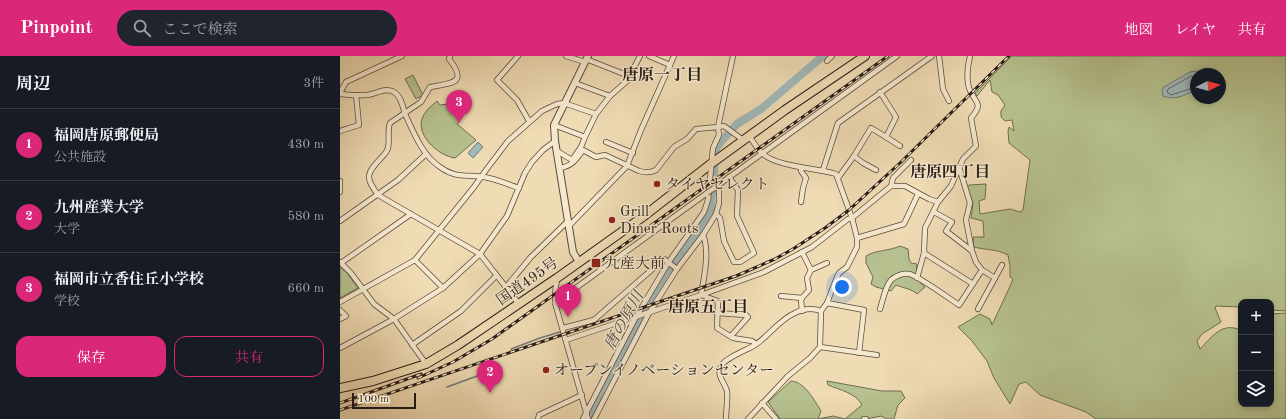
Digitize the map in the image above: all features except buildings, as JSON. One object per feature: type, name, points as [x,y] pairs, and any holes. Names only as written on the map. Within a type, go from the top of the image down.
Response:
[{"type":"highway","points":[[743,137],[865,56]]},
{"type":"highway","name":"国道495号","points":[[340,388],[374,381],[426,364],[458,345],[558,278],[644,216],[711,163],[729,151],[743,137]]},
{"type":"street","points":[[402,56],[346,82],[340,93],[356,95],[386,90],[394,92],[399,98],[426,154],[438,166],[448,172],[462,176],[482,177],[497,180],[518,188]]},
{"type":"street","points":[[450,56],[449,59],[458,71],[456,81],[430,87],[421,102],[390,124],[388,128],[388,147],[386,153],[368,174],[370,184],[378,195],[480,254],[519,304]]},
{"type":"street","points":[[518,56],[497,80],[517,100],[529,121]]},
{"type":"street","points":[[566,56],[586,59],[629,76]]},
{"type":"street","points":[[557,151],[572,160],[581,148],[584,137],[596,114],[610,96],[627,81],[640,56]]},
{"type":"street","points":[[649,56],[670,65]]},
{"type":"street","points":[[506,287],[531,257],[627,166],[641,130],[674,56]]},
{"type":"street","points":[[583,419],[637,317],[669,263],[704,212],[708,200],[713,148],[718,135],[718,126],[733,56]]},
{"type":"street","points":[[827,61],[832,56]]},
{"type":"street","points":[[555,303],[897,56]]},
{"type":"street","points":[[823,170],[838,123],[932,56]]},
{"type":"street","points":[[938,56],[943,89],[949,101]]},
{"type":"street","points":[[917,278],[924,253],[925,228],[938,202],[951,186],[963,159],[976,146],[971,118],[978,111],[978,102],[969,88],[968,67],[970,56]]},
{"type":"street","points":[[579,262],[573,252],[555,141],[554,125],[586,59]]},
{"type":"street","points":[[575,83],[610,96]]},
{"type":"street","points":[[880,92],[896,117],[886,137]]},
{"type":"street","points":[[340,131],[360,125],[356,95]]},
{"type":"street","points":[[340,302],[415,260],[482,177],[508,141],[542,110],[564,103],[596,114]]},
{"type":"street","points":[[554,125],[584,137]]},
{"type":"street","points":[[560,168],[574,163],[583,150],[596,157],[605,156],[644,173],[652,172],[656,170],[674,147],[687,139],[696,129],[724,126],[743,137],[761,153],[772,160],[836,174],[852,218],[857,238],[857,247],[851,262],[839,273],[827,303],[822,311],[820,347],[810,358],[788,376],[748,419]]},
{"type":"street","points":[[838,178],[854,156],[871,128],[900,146]]},
{"type":"street","points":[[340,348],[394,319],[443,288],[480,254],[507,216],[518,188],[532,162],[543,150],[555,141]]},
{"type":"street","points":[[606,142],[633,153]]},
{"type":"street","points":[[340,221],[398,180],[426,154]]},
{"type":"street","points":[[854,156],[876,170]]},
{"type":"street","points":[[566,340],[637,317],[764,272],[812,247],[848,219],[852,218],[891,186],[894,178],[911,160]]},
{"type":"street","points":[[801,167],[801,172],[806,178],[801,202]]},
{"type":"street","points":[[959,167],[970,203],[966,220],[972,251],[976,262],[982,270],[996,278]]},
{"type":"street","points":[[716,214],[720,218],[724,241],[734,262],[740,262],[754,253],[737,216],[738,190],[729,176]]},
{"type":"street","points":[[340,181],[340,192]]},
{"type":"street","points":[[594,419],[648,313],[676,268],[703,235],[716,214],[719,203],[718,185]]},
{"type":"street","points":[[891,186],[905,186],[918,194],[938,202]]},
{"type":"street","points":[[857,238],[904,224],[918,194]]},
{"type":"street","points":[[934,212],[952,222],[946,231],[972,251]]},
{"type":"street","points":[[411,214],[340,262],[364,289],[374,304],[394,319],[426,364]]},
{"type":"street","points":[[701,295],[705,267],[706,242],[703,235]]},
{"type":"street","points":[[802,252],[810,270],[807,278],[809,290],[801,299],[802,311]]},
{"type":"street","points":[[924,253],[973,284]]},
{"type":"street","points":[[563,328],[594,320],[664,259],[676,268]]},
{"type":"street","points":[[415,260],[443,288]]},
{"type":"street","points":[[810,270],[827,263]]},
{"type":"street","points":[[978,309],[1002,265]]},
{"type":"street","points":[[880,309],[886,288],[891,279],[899,275],[908,274],[917,278],[959,305],[982,270]]},
{"type":"street","points":[[412,345],[462,311],[496,276]]},
{"type":"street","points":[[558,278],[555,303],[588,419]]},
{"type":"street","points":[[701,295],[718,301],[717,328],[730,336],[752,340],[756,344]]},
{"type":"street","points":[[781,296],[802,298]]},
{"type":"street","points":[[827,303],[864,310],[859,353]]},
{"type":"street","points":[[726,419],[727,391],[720,378],[721,366],[725,361],[768,336],[785,318],[794,312],[814,309],[822,311]]},
{"type":"street","points":[[340,310],[346,316],[340,319]]},
{"type":"street","points":[[718,313],[746,314],[748,317],[730,336]]},
{"type":"street","points":[[820,347],[859,353],[877,354]]},
{"type":"street","points":[[538,419],[539,415],[582,396]]},
{"type":"street","points":[[762,403],[776,419]]},
{"type":"green space","points":[[1012,56],[1286,56],[1286,311],[1274,310],[1274,299],[1238,299],[1238,307],[1216,306],[1215,308],[1221,322],[1202,334],[1197,341],[1200,349],[1213,335],[1223,329],[1238,329],[1238,407],[1274,407],[1274,314],[1286,313],[1286,419],[1096,419],[1086,412],[1040,395],[1026,382],[1019,384],[1010,404],[994,378],[987,361],[972,341],[958,327],[980,314],[990,319],[992,325],[1013,279],[1010,277],[1008,255],[974,247],[973,237],[984,237],[983,221],[971,218],[973,203],[967,188],[969,185],[986,184],[985,199],[979,201],[980,214],[1010,209],[1020,212],[1023,210],[1030,160],[1009,143],[1009,127],[1014,131],[1012,120],[1005,121],[1001,117],[1001,111],[1005,105],[998,95],[992,92],[990,80],[977,96],[975,93]]},
{"type":"green space","points":[[413,75],[423,95],[416,99],[405,79]]},
{"type":"green space","points":[[437,101],[440,105],[449,104],[463,116],[457,124],[476,140],[455,158],[441,153],[434,148],[428,142],[421,128],[425,113]]},
{"type":"green space","points":[[900,246],[908,249],[911,263],[917,264],[917,277],[925,287],[917,294],[896,285],[891,291],[871,284],[873,277],[866,263],[866,256]]},
{"type":"green space","points":[[340,267],[347,273],[358,288],[340,298]]},
{"type":"green space","points":[[791,381],[796,382],[805,388],[812,397],[821,411],[818,419],[780,419],[768,402]]},
{"type":"green space","points":[[827,381],[882,391],[901,391],[905,398],[898,405],[894,419],[887,419],[881,416],[867,419],[845,419],[862,405],[852,395],[828,385]]},
{"type":"green space","points":[[833,416],[845,419],[818,419]]},
{"type":"water","points":[[1190,72],[1190,92],[1172,98],[1163,96],[1162,90],[1164,87]]},
{"type":"water","points":[[478,142],[483,147],[473,158],[468,153]]},
{"type":"waterway","name":"唐の原川","points":[[589,419],[601,389],[648,302],[666,273],[710,215],[716,149],[718,145],[737,124],[761,109],[823,56]]},
{"type":"waterway","points":[[511,349],[560,332]]},
{"type":"waterway","points":[[447,387],[480,375]]},
{"type":"railway","points":[[418,378],[453,362],[492,339],[888,56]]},
{"type":"railway","points":[[340,410],[736,276],[775,259],[825,228],[849,210],[901,162],[1009,56]]},
{"type":"railway","points":[[340,403],[421,374]]},
{"type":"place","name":"福岡市立香住丘小学校","points":[[459,123]]},
{"type":"place","name":"タイヤセレクト","points":[[657,184]]},
{"type":"place","name":"Grill Diner Roots","points":[[612,220]]},
{"type":"place","name":"九産大前","points":[[596,263]]},
{"type":"place","name":"福岡唐原郵便局","points":[[568,317]]},
{"type":"place","name":"オープンイノベーションセンター","points":[[546,370]]},
{"type":"place","name":"九州産業大学","points":[[490,393]]},
{"type":"district","name":"唐原一丁目","points":[[662,74]]},
{"type":"district","name":"唐原四丁目","points":[[950,171]]},
{"type":"district","name":"唐原五丁目","points":[[708,306]]}]
